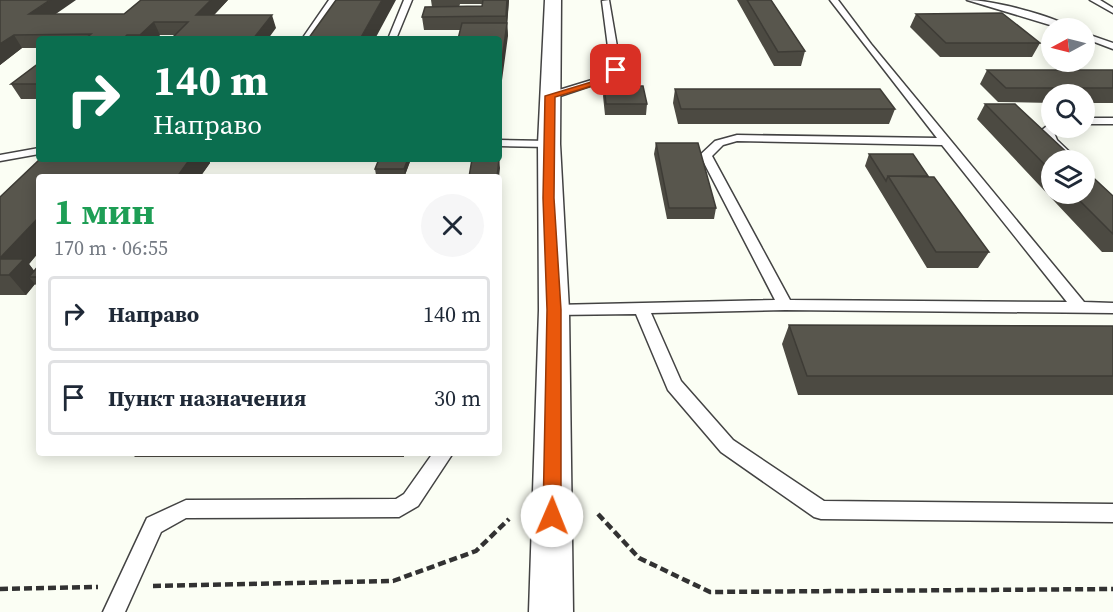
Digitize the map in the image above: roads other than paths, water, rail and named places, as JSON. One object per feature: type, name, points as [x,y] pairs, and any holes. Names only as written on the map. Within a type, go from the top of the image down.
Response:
[{"type":"street","points":[[551,612],[554,310],[549,144],[553,0]]},
{"type":"lane","points":[[308,36],[333,0]]},
{"type":"lane","points":[[393,36],[408,0]]},
{"type":"lane","points":[[834,0],[1079,307]]},
{"type":"lane","points":[[971,0],[1041,19]]},
{"type":"lane","points":[[1094,0],[1113,11]]},
{"type":"lane","points":[[550,96],[612,77],[616,70],[606,1]]},
{"type":"lane","points":[[1095,39],[1113,46]]},
{"type":"lane","points":[[1095,121],[1113,121]]},
{"type":"lane","points":[[785,305],[706,155],[719,143],[737,138],[946,142]]},
{"type":"lane","points":[[1050,138],[1061,150]]},
{"type":"lane","points":[[502,143],[549,144]]},
{"type":"lane","points":[[0,158],[36,152]]},
{"type":"lane","points":[[554,310],[785,305],[1113,308]]},
{"type":"lane","points":[[641,308],[674,385],[727,446],[821,510],[1113,513]]},
{"type":"lane","points":[[114,612],[154,525],[169,516],[186,509],[399,508],[411,500],[442,456]]}]
